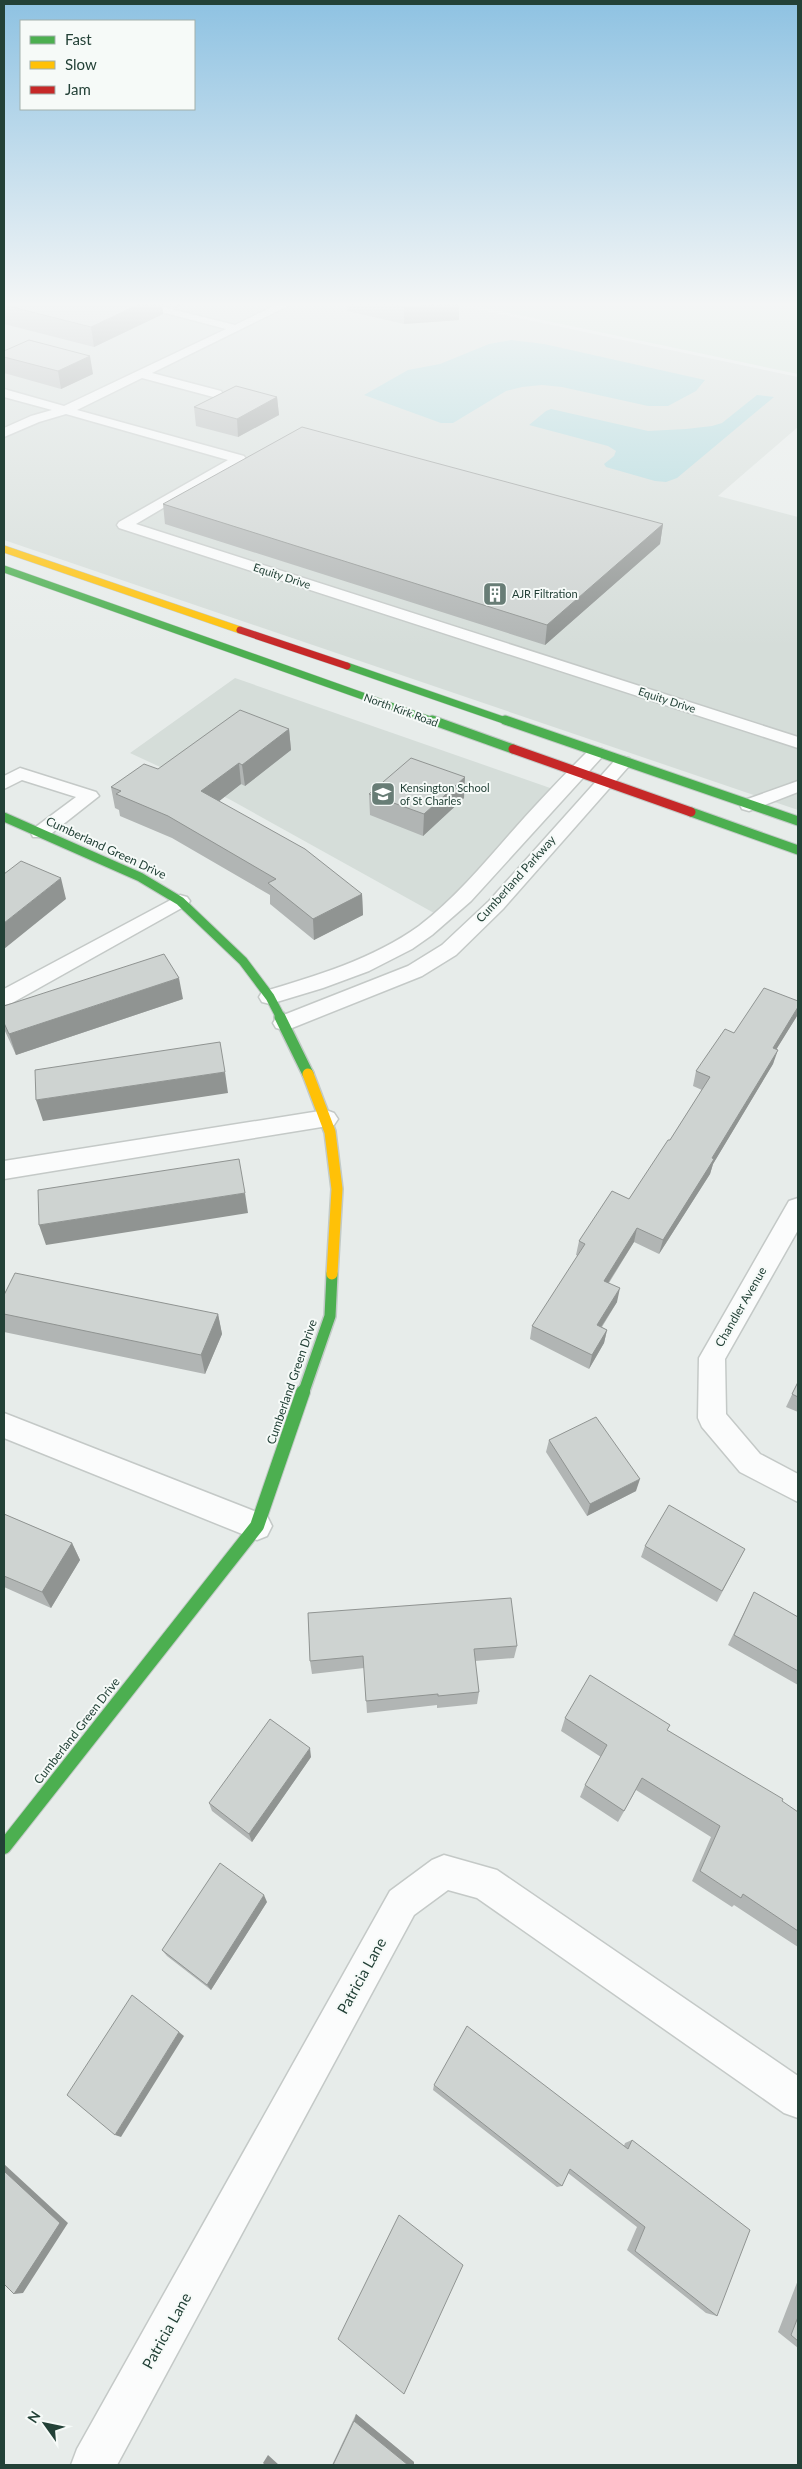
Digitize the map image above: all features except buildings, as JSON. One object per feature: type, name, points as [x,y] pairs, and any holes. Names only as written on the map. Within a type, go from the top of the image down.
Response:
[{"type":"main road","name":"North Kirk Road","points":[[4,549],[749,806],[798,821]]},
{"type":"main road","name":"North Kirk Road","points":[[4,569],[798,850]]},
{"type":"main road","name":"Cumberland Green Drive","points":[[4,1847],[257,1526],[330,1316],[337,1190],[330,1132],[310,1078],[270,997],[243,961],[180,901],[140,877],[40,833],[7,821]]},
{"type":"street","points":[[4,433],[45,416]]},
{"type":"street","points":[[4,446],[53,423],[59,416]]},
{"type":"street","name":"Equity Drive","points":[[83,416],[239,459],[124,525],[798,743]]},
{"type":"street","points":[[270,997],[315,984],[361,966],[402,945],[443,917],[474,886],[596,752]]},
{"type":"street","name":"Cumberland Parkway","points":[[284,1024],[415,971],[448,950],[496,905],[623,762]]},
{"type":"street","points":[[4,784],[20,773],[90,796],[40,833]]},
{"type":"street","points":[[749,806],[798,786]]},
{"type":"street","points":[[4,998],[180,901]]},
{"type":"street","points":[[4,1170],[326,1119]]},
{"type":"street","name":"Chandler Avenue","points":[[798,1208],[712,1358],[712,1418],[750,1463],[798,1489]]},
{"type":"street","points":[[4,1424],[257,1526]]},
{"type":"street","name":"Patricia Lane","points":[[93,2465],[402,1903],[444,1872],[485,1882],[798,2099]]},
{"type":"shaded area","points":[[4,416],[798,416],[798,427],[718,496],[798,517],[798,810],[4,540]]},
{"type":"shaded area","name":"Kensington School of St Charles","points":[[235,678],[553,789],[473,877],[434,913],[229,799],[130,753]]},
{"type":"water","points":[[422,416],[464,416],[453,423],[441,423]]},
{"type":"water","points":[[540,416],[583,416],[648,431],[686,429],[722,423],[730,416],[751,416],[677,478],[666,482],[655,481],[606,467],[604,464],[614,456],[616,451],[608,446],[529,425]]},
{"type":"traffic: fast","points":[[4,569],[513,749]]},
{"type":"traffic: fast","points":[[347,666],[798,821]]},
{"type":"traffic: fast","points":[[691,812],[798,850]]},
{"type":"traffic: fast","points":[[4,817],[140,877],[180,901],[243,961],[270,997],[308,1074]]},
{"type":"traffic: fast","points":[[4,1847],[257,1526],[330,1316],[332,1274]]},
{"type":"traffic: slow","points":[[4,549],[240,630]]},
{"type":"traffic: slow","points":[[308,1074],[330,1132],[337,1189],[332,1274]]},
{"type":"traffic: jam","points":[[240,630],[347,666]]},
{"type":"traffic: jam","points":[[513,749],[691,812]]},
{"type":"place","name":"AJR Filtration","points":[[495,594]]},
{"type":"place","name":"Kensington School of St Charles","points":[[383,794]]}]
